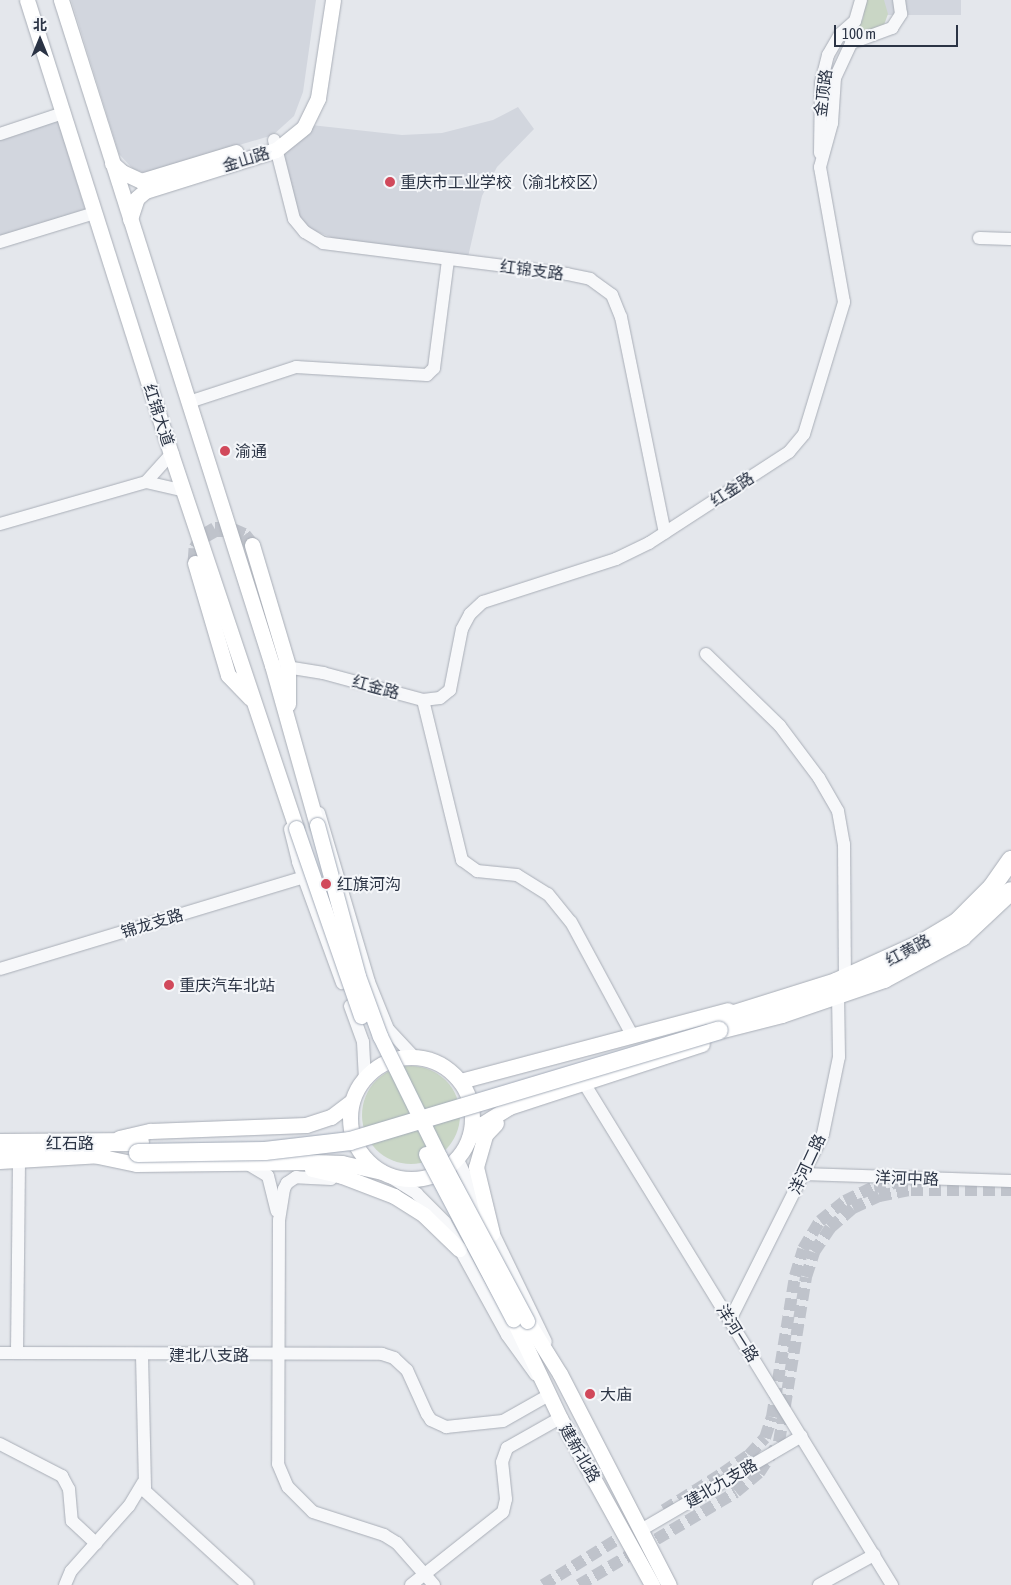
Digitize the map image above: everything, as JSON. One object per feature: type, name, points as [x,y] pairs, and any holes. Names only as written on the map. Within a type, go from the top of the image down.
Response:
[{"type":"highway","name":"红黄路","points":[[780,1007],[888,961],[957,922],[992,887],[1011,860]]},
{"type":"highway","name":"红黄路","points":[[780,1007],[838,995],[884,979],[930,956],[962,937],[1011,891]]},
{"type":"highway","name":"红石路","points":[[0,1144],[95,1149],[139,1148],[302,1139],[356,1130],[388,1123],[780,1007]]},
{"type":"highway","name":"红石路","points":[[0,1160],[95,1149]]},
{"type":"main road","name":"红锦大道","points":[[27,0],[274,766],[363,1020],[400,1103],[520,1320]]},
{"type":"main road","name":"红锦大道","points":[[61,0],[272,665],[358,976],[380,1036],[520,1320]]},
{"type":"main road","name":"金山路","points":[[275,145],[296,121],[309,95],[322,0]]},
{"type":"main road","name":"金山路","points":[[143,186],[275,145],[304,127],[318,98],[333,0]]},
{"type":"main road","points":[[112,163],[143,186],[130,219]]},
{"type":"main road","points":[[252,545],[288,666],[288,723]]},
{"type":"main road","points":[[195,563],[228,675],[253,701]]},
{"type":"main road","points":[[460,1081],[710,1013],[780,1007]]},
{"type":"main road","points":[[95,1149],[136,1164],[342,1163],[400,1178],[422,1178],[442,1171],[457,1158],[468,1139],[494,1114],[584,1082],[780,1007]]},
{"type":"main road","points":[[384,1173],[361,1154],[352,1135],[349,1114],[352,1101],[365,1077],[380,1065],[402,1058],[415,1058],[426,1059],[446,1068],[460,1081],[472,1112],[468,1139]]},
{"type":"main road","points":[[492,1233],[476,1175],[482,1142],[495,1124],[551,1093]]},
{"type":"main road","points":[[95,1149],[150,1130],[306,1124],[331,1117],[352,1101]]},
{"type":"main road","points":[[276,1164],[321,1171],[364,1184],[394,1196],[424,1215],[459,1249]]},
{"type":"main road","name":"建新北路","points":[[520,1320],[560,1374],[669,1585]]},
{"type":"main road","name":"建新北路","points":[[520,1320],[547,1391],[560,1418],[652,1585]]},
{"type":"street","name":"金顶路","points":[[820,167],[821,84],[828,55],[840,34],[855,21],[861,0]]},
{"type":"street","name":"红金路","points":[[272,665],[288,666],[423,700],[440,698],[450,690],[462,629],[470,614],[483,602],[616,559],[665,532],[789,452],[804,434],[844,302],[820,167],[832,123],[835,78],[841,59],[851,43],[892,28],[901,14],[899,0]]},
{"type":"street","points":[[0,134],[63,113]]},
{"type":"street","name":"红锦支路","points":[[275,145],[294,218],[305,232],[323,243],[341,247],[590,279],[612,295],[621,317],[665,532]]},
{"type":"street","points":[[0,242],[95,212]]},
{"type":"street","points":[[980,238],[1011,239]]},
{"type":"street","points":[[189,402],[296,366],[427,375],[434,368],[448,260]]},
{"type":"street","points":[[146,482],[172,454]]},
{"type":"street","points":[[0,524],[146,482],[184,491]]},
{"type":"street","points":[[706,654],[780,726],[819,778],[838,811],[844,844],[845,978]]},
{"type":"street","points":[[423,700],[462,860],[477,871],[517,875],[548,894],[571,922],[632,1035]]},
{"type":"street","points":[[274,766],[304,877],[363,1042],[365,1077]]},
{"type":"street","points":[[301,774],[326,828],[369,982],[385,1021],[415,1058]]},
{"type":"street","name":"锦龙支路","points":[[0,968],[304,877]]},
{"type":"street","name":"洋河二路","points":[[730,1320],[823,1134],[839,1057],[838,995]]},
{"type":"street","name":"洋河一路","points":[[584,1082],[892,1585]]},
{"type":"street","points":[[457,1158],[560,1374]]},
{"type":"street","points":[[18,1353],[19,1159]]},
{"type":"street","points":[[248,1164],[268,1176],[279,1220]]},
{"type":"street","points":[[384,1173],[417,1194],[445,1222],[507,1335],[547,1391]]},
{"type":"street","name":"洋河中路","points":[[803,1174],[1011,1181]]},
{"type":"street","points":[[364,1184],[326,1178],[291,1179],[284,1189],[279,1220],[278,1464],[288,1487],[324,1518],[384,1535],[397,1544],[426,1573],[434,1585]]},
{"type":"street","name":"建北八支路","points":[[0,1353],[142,1355],[382,1354],[394,1358],[407,1370],[431,1420],[446,1427],[503,1421],[547,1391]]},
{"type":"street","points":[[142,1355],[143,1483],[150,1498],[248,1585]]},
{"type":"street","points":[[411,1585],[503,1512],[506,1499],[502,1462],[507,1448],[560,1418]]},
{"type":"street","name":"建北九支路","points":[[640,1530],[802,1436]]},
{"type":"street","points":[[0,1444],[62,1476],[69,1489],[72,1521],[96,1544]]},
{"type":"street","points":[[65,1585],[71,1571],[129,1506],[143,1483]]},
{"type":"street","points":[[129,1506],[139,1503],[158,1505]]},
{"type":"street","points":[[819,1585],[874,1555]]},
{"type":"shaded area","points":[[71,0],[316,0],[303,92],[294,116],[273,135],[145,173],[133,169],[119,154]]},
{"type":"shaded area","points":[[884,0],[961,0],[961,15],[884,15]]},
{"type":"shaded area","name":"重庆市工业学校（渝北校区）","points":[[518,107],[534,129],[497,167],[482,196],[468,257],[341,241],[307,228],[298,214],[282,155],[311,125],[402,135],[442,133],[493,120]]},
{"type":"shaded area","points":[[58,121],[85,209],[0,239],[0,138]]},
{"type":"green space","points":[[865,0],[884,0],[888,14],[884,25],[848,39],[845,35],[863,19]]},
{"type":"green space","points":[[411,1066],[430,1070],[445,1081],[456,1096],[460,1115],[456,1134],[445,1149],[430,1160],[411,1164],[392,1160],[377,1149],[366,1134],[362,1115],[366,1096],[377,1081],[392,1070]]},
{"type":"tunnel","points":[[195,563],[196,548],[203,536],[215,529],[230,529],[244,535],[252,545]]},
{"type":"tunnel","points":[[664,1510],[749,1455],[765,1438],[772,1417],[795,1276],[803,1249],[820,1221],[845,1201],[874,1187],[909,1180]]},
{"type":"tunnel","points":[[579,1585],[736,1492],[759,1473],[779,1442],[806,1277],[814,1252],[830,1228],[853,1208],[879,1196],[911,1190],[1011,1190]]},
{"type":"tunnel","points":[[543,1585],[647,1521]]},
{"type":"place","name":"重庆市工业学校（渝北校区）","points":[[390,182]]},
{"type":"place","name":"渝通","points":[[225,451]]},
{"type":"place","name":"红旗河沟","points":[[326,884]]},
{"type":"place","name":"重庆汽车北站","points":[[169,985]]},
{"type":"place","name":"大庙","points":[[590,1394]]}]
